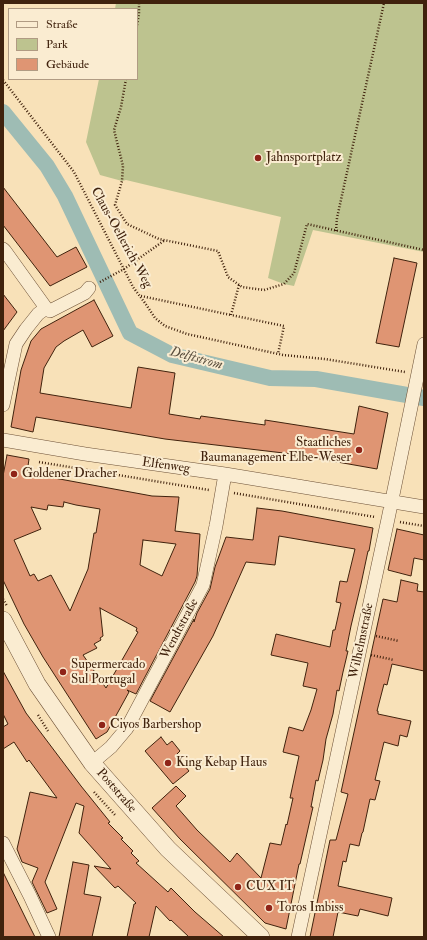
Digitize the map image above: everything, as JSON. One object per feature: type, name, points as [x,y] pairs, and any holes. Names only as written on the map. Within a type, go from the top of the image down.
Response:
[{"type":"street","points":[[3,249],[6,251],[46,308],[50,311],[84,293],[89,288]]},
{"type":"street","points":[[3,405],[16,344],[38,314],[46,308]]},
{"type":"street","name":"Wilhelmstraße","points":[[298,937],[424,344]]},
{"type":"street","name":"Elfenweg","points":[[3,440],[84,454],[225,474],[424,507]]},
{"type":"street","name":"Wendtstraße","points":[[92,763],[111,747],[127,728],[203,585],[216,526],[225,474]]},
{"type":"street","name":"Poststraße","points":[[3,620],[37,684],[92,763],[168,849],[261,937]]},
{"type":"street","points":[[3,843],[49,937]]},
{"type":"path","points":[[138,20],[139,3]]},
{"type":"path","points":[[336,231],[337,218],[384,3]]},
{"type":"path","name":"Claus-Oellerich-Weg","points":[[3,80],[74,172],[134,287],[146,302],[155,318],[165,326],[187,334],[278,354],[325,359],[416,379]]},
{"type":"path","points":[[126,80],[121,106],[114,130],[123,166],[122,181],[115,205],[127,224],[159,239],[218,252],[228,277],[242,287],[264,290],[284,284],[294,273],[306,224],[424,250]]},
{"type":"path","points":[[89,288],[124,269],[165,240]]},
{"type":"path","points":[[231,315],[240,285]]},
{"type":"path","points":[[140,296],[284,326],[278,354]]},
{"type":"path","points":[[363,634],[399,641]]},
{"type":"path","points":[[359,652],[394,660]]},
{"type":"green space","name":"Jahnsportplatz","points":[[116,3],[424,3],[424,252],[313,230],[294,286],[284,284],[268,278],[281,217],[100,175],[86,142],[99,80],[138,80],[138,8],[115,8]]},
{"type":"building","points":[[3,187],[57,257],[76,247],[87,267],[50,286],[3,225]]},
{"type":"building","points":[[394,258],[417,263],[399,347],[376,343]]},
{"type":"building","points":[[3,294],[17,312],[3,331]]},
{"type":"building","points":[[94,300],[113,336],[92,347],[83,330],[56,347],[44,368],[40,393],[131,408],[138,367],[175,373],[169,414],[200,419],[201,416],[265,425],[265,420],[354,434],[359,406],[388,413],[377,469],[292,454],[165,439],[36,417],[33,432],[11,427],[21,370],[31,341],[41,329]]},
{"type":"building","points":[[7,455],[29,459],[27,473],[152,496],[179,497],[175,531],[200,534],[197,576],[195,582],[136,694],[127,690],[129,692],[107,732],[96,739],[43,657],[24,624],[3,580],[3,476]],"holes":[[[64,502],[100,509],[88,569],[70,611],[51,575],[38,581],[34,574],[30,576],[14,540],[41,529],[31,507],[47,510],[48,505],[63,507]],[[143,540],[176,544],[162,576],[140,565]],[[100,608],[137,628],[136,631],[138,632],[106,688],[83,655],[97,648],[94,644],[101,640],[100,638],[103,636]]]},
{"type":"building","points":[[257,508],[282,511],[373,528],[351,626],[346,651],[348,651],[339,691],[337,690],[318,781],[316,780],[311,807],[313,807],[299,864],[286,929],[265,923],[180,839],[152,808],[176,786],[186,796],[176,806],[197,830],[230,862],[237,853],[261,878],[270,843],[281,845],[293,798],[290,798],[299,756],[283,752],[289,727],[303,731],[317,689],[303,686],[308,663],[271,655],[276,634],[330,647],[333,630],[335,630],[341,603],[336,602],[340,581],[347,582],[355,549],[279,536],[275,565],[246,562],[213,636],[170,712],[150,701],[194,619],[194,622],[197,613],[210,589],[215,567],[226,537],[253,540]]},
{"type":"building","points":[[397,529],[424,535],[424,560],[414,558],[411,576],[388,570]]},
{"type":"building","points":[[401,580],[418,584],[417,591],[424,592],[424,671],[392,664],[387,685],[384,684],[377,711],[378,714],[411,721],[407,737],[400,735],[398,746],[384,742],[375,780],[380,781],[375,800],[370,799],[359,846],[350,844],[346,862],[343,861],[338,886],[392,898],[388,916],[360,909],[358,916],[338,912],[333,937],[310,937],[330,840],[336,840],[348,794],[341,792],[383,599],[397,602]]},
{"type":"building","points":[[3,671],[26,713],[110,822],[108,823],[133,851],[131,853],[139,861],[136,863],[168,892],[171,888],[195,912],[224,937],[189,937],[171,920],[170,921],[156,906],[149,937],[127,937],[134,904],[136,903],[118,886],[115,888],[94,866],[111,869],[79,833],[84,806],[76,803],[45,882],[57,909],[47,913],[32,882],[38,868],[22,862],[17,849],[30,792],[57,798],[29,760],[27,762],[14,742],[3,749],[3,727],[8,724],[3,714]]},
{"type":"building","points":[[161,737],[167,745],[172,741],[180,751],[176,755],[189,771],[173,784],[145,751]]},
{"type":"building","points":[[73,862],[89,865],[84,894],[101,897],[92,937],[59,937]]},
{"type":"building","points":[[3,872],[27,921],[35,937],[3,937]]},
{"type":"waterway","name":"Delftstrom","points":[[3,112],[47,166],[65,196],[130,333],[172,355],[270,378],[316,379],[424,398]]},
{"type":"place","name":"Jahnsportplatz","points":[[258,158]]},
{"type":"place","name":"Staatliches Baumanagement Elbe-Weser","points":[[359,450]]},
{"type":"place","name":"Goldener Dracher","points":[[14,474]]},
{"type":"place","name":"Supermercado Sul Portugal","points":[[63,672]]},
{"type":"place","name":"Ciyos Barbershop","points":[[102,725]]},
{"type":"place","name":"King Kebap Haus","points":[[168,763]]},
{"type":"place","name":"CUX IT","points":[[238,887]]},
{"type":"place","name":"Toros Imbiss","points":[[269,908]]}]
